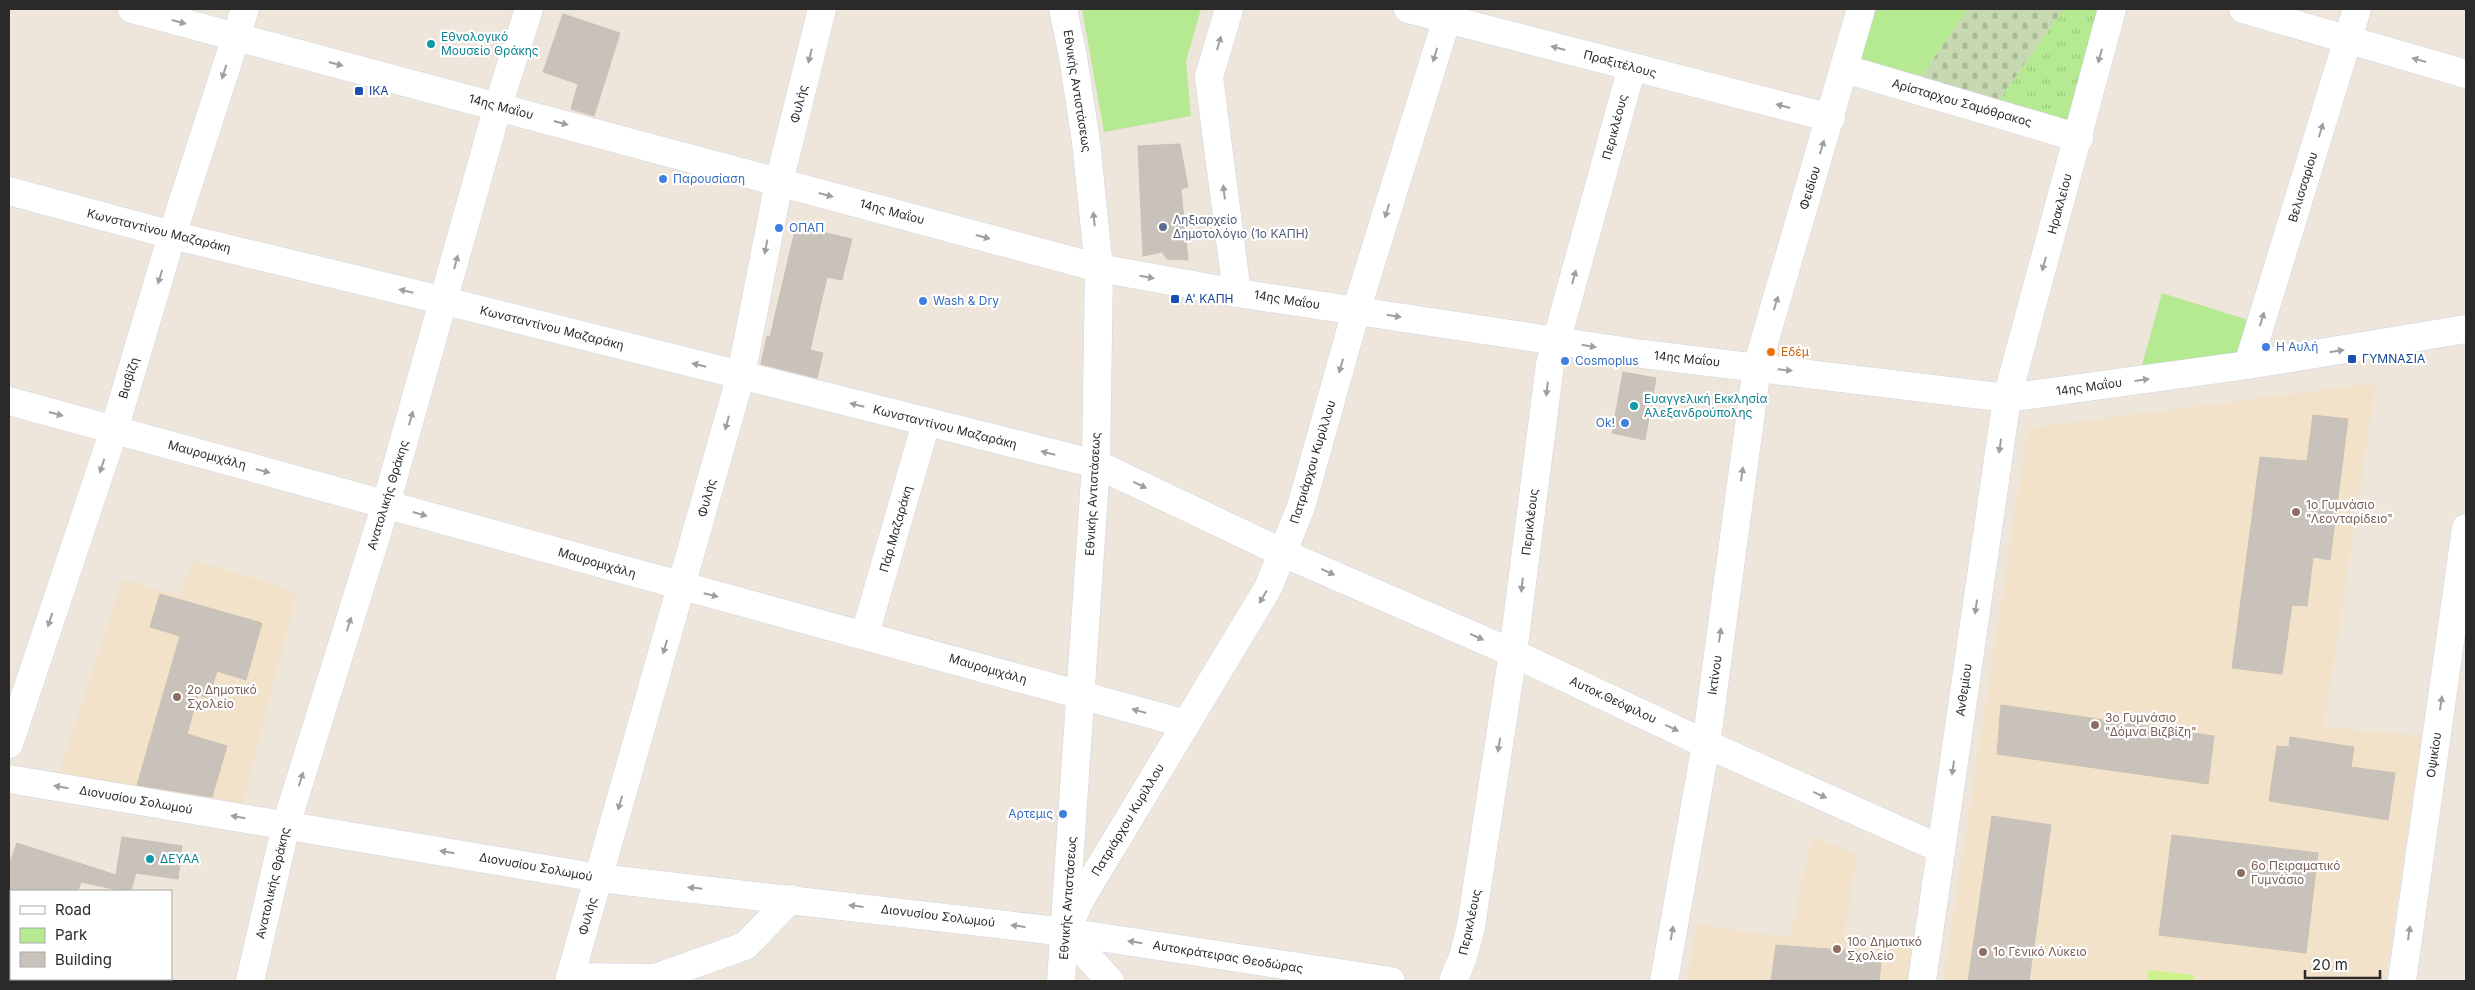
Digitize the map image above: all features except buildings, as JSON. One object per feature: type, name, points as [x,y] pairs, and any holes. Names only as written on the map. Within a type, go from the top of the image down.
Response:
[{"type":"street","name":"14ης Μαΐου","points":[[132,9],[1099,268],[1238,293],[1643,354],[2007,398],[2248,365],[2466,329]]},
{"type":"street","name":"Βισβίζη","points":[[9,744],[114,430],[172,235],[244,9]]},
{"type":"street","name":"Ανατολικής Θράκης","points":[[250,981],[286,825],[386,504],[445,301],[498,106],[529,9]]},
{"type":"street","name":"Φυλής","points":[[570,979],[682,587],[740,375],[779,182],[822,9]]},
{"type":"street","name":"Εθνικής Αντιστάσεως","points":[[1061,981],[1066,932],[1096,464],[1099,268],[1086,142],[1074,57],[1063,9]]},
{"type":"street","points":[[1229,9],[1209,77],[1238,293]]},
{"type":"street","name":"Πραξιτέλους","points":[[1408,9],[1448,14],[1632,67],[1831,118]]},
{"type":"street","name":"Φειδίου","points":[[1757,367],[1831,118],[1861,9]]},
{"type":"street","name":"Ηρακλείου","points":[[2007,398],[2079,138],[2112,9]]},
{"type":"street","points":[[2243,9],[2466,74]]},
{"type":"street","name":"Βελισσαρίου","points":[[2248,365],[2357,9]]},
{"type":"street","name":"Πατριάρχου Κυρίλλου","points":[[1066,932],[1080,900],[1268,588],[1283,553],[1301,507],[1356,311],[1448,14]]},
{"type":"street","name":"Περικλέους","points":[[1453,981],[1463,957],[1471,926],[1513,653],[1549,375],[1556,341],[1632,67]]},
{"type":"street","name":"Αρίσταρχου Σαμόθρακος","points":[[1845,69],[2079,138]]},
{"type":"street","name":"Κωνσταντίνου Μαζαράκη","points":[[9,191],[172,235],[445,301],[926,423],[1096,464],[1283,553]]},
{"type":"street","name":"Ικτίνου","points":[[1664,981],[1706,744],[1757,367]]},
{"type":"street","name":"Ανθεμίου","points":[[1922,981],[2007,398]]},
{"type":"street","name":"Μαυρομιχάλη","points":[[9,401],[682,587],[865,634],[1186,724]]},
{"type":"street","name":"Πάρ.Μαζαράκη","points":[[865,634],[926,423]]},
{"type":"street","name":"Οψικίου","points":[[2402,981],[2459,626],[2466,528]]},
{"type":"street","name":"Αυτοκ.Θεόφιλου","points":[[1283,553],[1513,653],[1706,744],[1941,850]]},
{"type":"street","name":"Διονυσίου Σολωμού","points":[[9,779],[599,878],[1066,932]]},
{"type":"street","points":[[570,979],[654,978],[745,946],[791,899]]},
{"type":"street","points":[[1066,932],[1110,981]]},
{"type":"street","name":"Αυτοκράτειρας Θεοδώρας","points":[[1066,932],[1391,981]]},
{"type":"shaded area","points":[[2376,383],[2324,727],[2422,736],[2385,981],[1943,981],[2028,428]]},
{"type":"shaded area","name":"2o Δημοτικό Σχολείο","points":[[194,560],[297,592],[237,826],[51,799],[122,579],[179,596]]},
{"type":"shaded area","points":[[1812,836],[1857,854],[1844,938],[1912,949],[1907,981],[1687,981],[1697,924],[1790,938]]},
{"type":"green space","points":[[1082,9],[1201,9],[1186,61],[1191,116],[1104,132]]},
{"type":"green space","points":[[1872,9],[1968,9],[1921,76],[1858,58]]},
{"type":"green space","points":[[1968,9],[2064,9],[1998,101],[1921,76]]},
{"type":"green space","points":[[2064,9],[2102,9],[2072,125],[1998,101]]},
{"type":"green space","points":[[2162,293],[2248,320],[2238,358],[2141,369]]},
{"type":"green space","points":[[2148,970],[2194,975],[2193,981],[2147,981]]},
{"type":"place","name":"Εθνολογικό Μουσείο Θράκης","points":[[431,44]]},
{"type":"place","name":"ΙΚΑ","points":[[359,91]]},
{"type":"place","name":"Παρουσίαση","points":[[663,179]]},
{"type":"place","name":"Ληξιαρχείο Δημοτολόγιο (1ο ΚΑΠΗ)","points":[[1163,227]]},
{"type":"place","name":"ΟΠΑΠ","points":[[779,228]]},
{"type":"place","name":"Α' ΚΑΠΗ","points":[[1175,299]]},
{"type":"place","name":"Wash & Dry","points":[[923,301]]},
{"type":"place","name":"Η Αυλή","points":[[2266,347]]},
{"type":"place","name":"Εδέμ","points":[[1771,352]]},
{"type":"place","name":"ΓΥΜΝΑΣΙΑ","points":[[2352,359]]},
{"type":"place","name":"Cosmoplus","points":[[1565,361]]},
{"type":"place","name":"Ευαγγελική Εκκλησία Αλεξανδρούπολης","points":[[1634,406]]},
{"type":"place","name":"Ok!","points":[[1625,423]]},
{"type":"place","name":"1ο Γυμνάσιο \"Λεονταρίδειο\"","points":[[2296,512]]},
{"type":"place","name":"2o Δημοτικό Σχολείο","points":[[177,697]]},
{"type":"place","name":"3ο Γυμνάσιο \"Δόμνα Βιζβίζη\"","points":[[2095,725]]},
{"type":"place","name":"Αρτεμις","points":[[1063,814]]},
{"type":"place","name":"ΔΕΥΑΑ","points":[[150,859]]},
{"type":"place","name":"6ο Πειραματικό Γυμνάσιο","points":[[2241,873]]},
{"type":"place","name":"10ο Δημοτικό Σχολείο","points":[[1837,949]]},
{"type":"place","name":"1o Γενικό Λύκειο","points":[[1983,952]]}]
